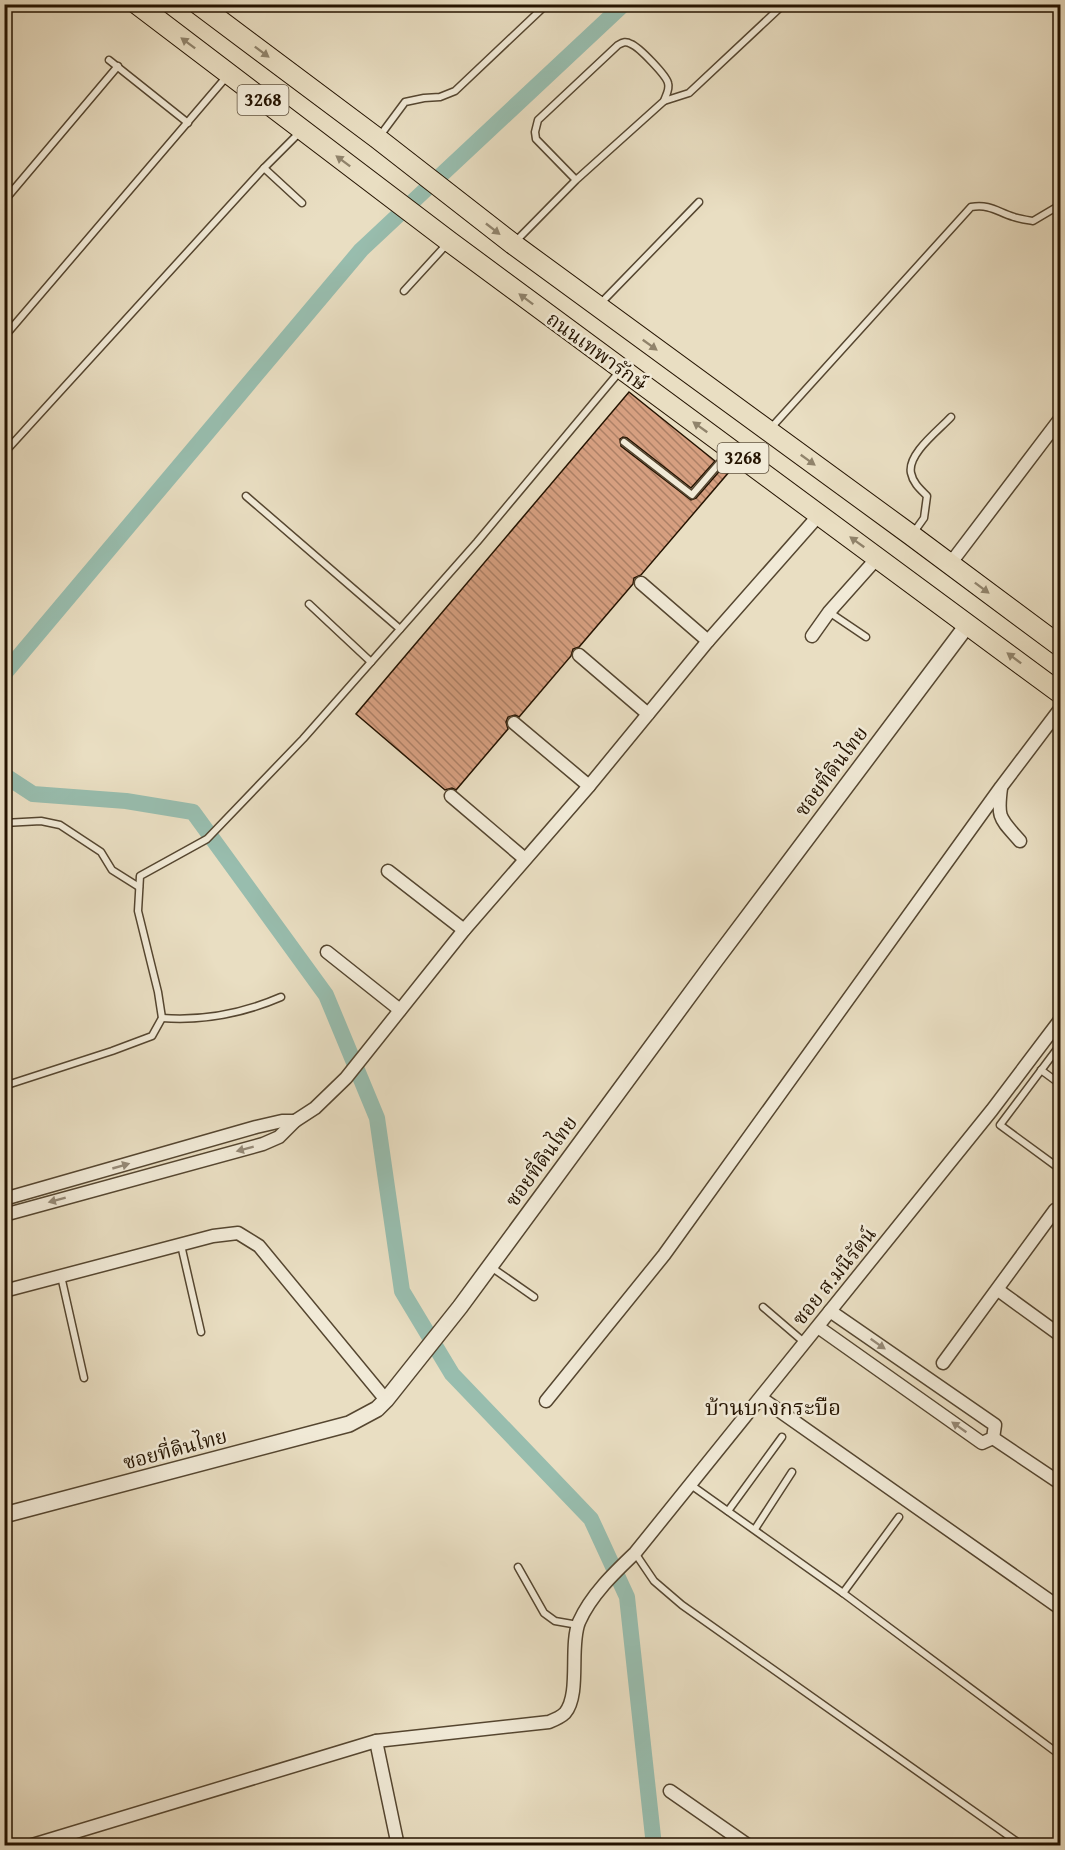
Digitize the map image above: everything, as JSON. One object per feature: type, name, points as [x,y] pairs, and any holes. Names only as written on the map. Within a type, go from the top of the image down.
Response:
[{"type":"main road","name":"ถนนเทพารักษ์","points":[[137,4],[621,370],[1060,693]]},
{"type":"main road","name":"ถนนเทพารักษ์","points":[[198,4],[377,138],[513,244],[1060,646]]},
{"type":"street","points":[[950,564],[1060,419]]},
{"type":"street","points":[[4,1215],[263,1144],[279,1137],[295,1121],[315,1108],[346,1078],[464,930],[588,786],[708,641],[819,515]]},
{"type":"street","points":[[812,636],[829,612],[878,557]]},
{"type":"street","points":[[641,583],[708,641]]},
{"type":"street","name":"ซอยที่ดินไทย","points":[[4,1515],[350,1424],[377,1409],[460,1307],[707,971],[968,624]]},
{"type":"street","points":[[579,655],[648,714]]},
{"type":"street","points":[[546,1401],[664,1255],[1001,787],[1060,710]]},
{"type":"street","points":[[514,723],[588,786]]},
{"type":"street","points":[[1001,787],[998,811],[1020,841]]},
{"type":"street","points":[[451,796],[525,859]]},
{"type":"street","points":[[388,871],[464,930]]},
{"type":"street","points":[[327,952],[400,1010]]},
{"type":"street","name":"ซอย ส.มนีรัตน์","points":[[578,1625],[588,1605],[598,1592],[634,1554],[691,1485],[992,1110],[1060,1020]]},
{"type":"street","points":[[4,1199],[256,1127],[282,1121],[295,1121]]},
{"type":"street","points":[[154,1156],[160,1172]]},
{"type":"street","points":[[943,1363],[1055,1210]]},
{"type":"street","points":[[4,1291],[213,1236],[238,1233],[259,1246],[386,1400]]},
{"type":"street","points":[[998,1290],[1060,1335]]},
{"type":"street","points":[[830,1311],[995,1425],[993,1437]]},
{"type":"street","points":[[818,1327],[982,1443],[993,1437]]},
{"type":"street","points":[[761,1398],[1060,1608]]},
{"type":"street","points":[[993,1437],[1060,1483]]},
{"type":"street","points":[[29,1845],[376,1741],[549,1722],[563,1715],[572,1704],[578,1625]]},
{"type":"street","points":[[376,1741],[399,1845]]},
{"type":"street","points":[[670,1791],[749,1845]]},
{"type":"lane","points":[[377,138],[405,102],[440,97],[455,91],[547,4]]},
{"type":"lane","points":[[513,244],[576,180],[664,101],[688,93],[784,4]]},
{"type":"lane","points":[[576,180],[536,139],[538,120],[618,45],[624,42],[638,48],[666,78],[668,90],[664,101]]},
{"type":"lane","points":[[109,60],[188,123]]},
{"type":"lane","points":[[4,201],[118,66]]},
{"type":"lane","points":[[4,337],[229,74]]},
{"type":"lane","points":[[4,453],[264,168],[302,130]]},
{"type":"lane","points":[[264,168],[302,203]]},
{"type":"lane","points":[[598,306],[699,201]]},
{"type":"lane","points":[[768,431],[971,207],[994,208],[1012,216],[1033,221],[1060,205]]},
{"type":"lane","points":[[404,291],[450,242]]},
{"type":"lane","points":[[4,1086],[152,1036],[162,1018],[138,911],[140,876],[207,839],[303,739],[477,542],[621,370]]},
{"type":"lane","points":[[912,535],[924,518],[927,496],[915,484],[910,471],[914,456],[951,417]]},
{"type":"lane","points":[[624,442],[693,495],[731,449]]},
{"type":"lane","points":[[246,496],[400,629]]},
{"type":"lane","points":[[309,604],[371,662]]},
{"type":"lane","points":[[829,612],[866,638]]},
{"type":"lane","points":[[4,823],[41,821],[60,825],[101,852],[112,870],[139,886]]},
{"type":"lane","points":[[162,1018],[186,1020],[222,1015],[263,1005],[281,997]]},
{"type":"lane","points":[[1060,1045],[1000,1125],[1060,1169]]},
{"type":"lane","points":[[1041,1070],[1060,1084]]},
{"type":"lane","points":[[181,1245],[201,1332]]},
{"type":"lane","points":[[490,1266],[534,1297]]},
{"type":"lane","points":[[62,1276],[84,1378]]},
{"type":"lane","points":[[763,1307],[805,1343]]},
{"type":"lane","points":[[728,1511],[782,1437]]},
{"type":"lane","points":[[755,1529],[792,1473]]},
{"type":"lane","points":[[691,1485],[843,1593],[1060,1755]]},
{"type":"lane","points":[[843,1593],[899,1517]]},
{"type":"lane","points":[[634,1554],[654,1581],[682,1605],[1023,1845]]},
{"type":"lane","points":[[518,1568],[544,1613],[555,1621],[578,1625]]},
{"type":"building","points":[[629,392],[715,461],[691,488],[627,438],[620,439],[621,446],[691,500],[696,498],[723,467],[729,472],[641,575],[634,578],[633,584],[579,647],[573,649],[571,656],[519,717],[515,715],[508,717],[506,722],[508,729],[456,790],[452,788],[445,790],[356,714]]},
{"type":"waterway","points":[[4,674],[361,250],[624,4]]},
{"type":"waterway","points":[[4,775],[33,794],[126,801],[193,812],[326,995],[377,1118],[402,1291],[452,1374],[591,1519],[627,1597],[654,1846]]},
{"type":"district","name":"บ้านบางกระบือ","points":[[773,1407]]}]
